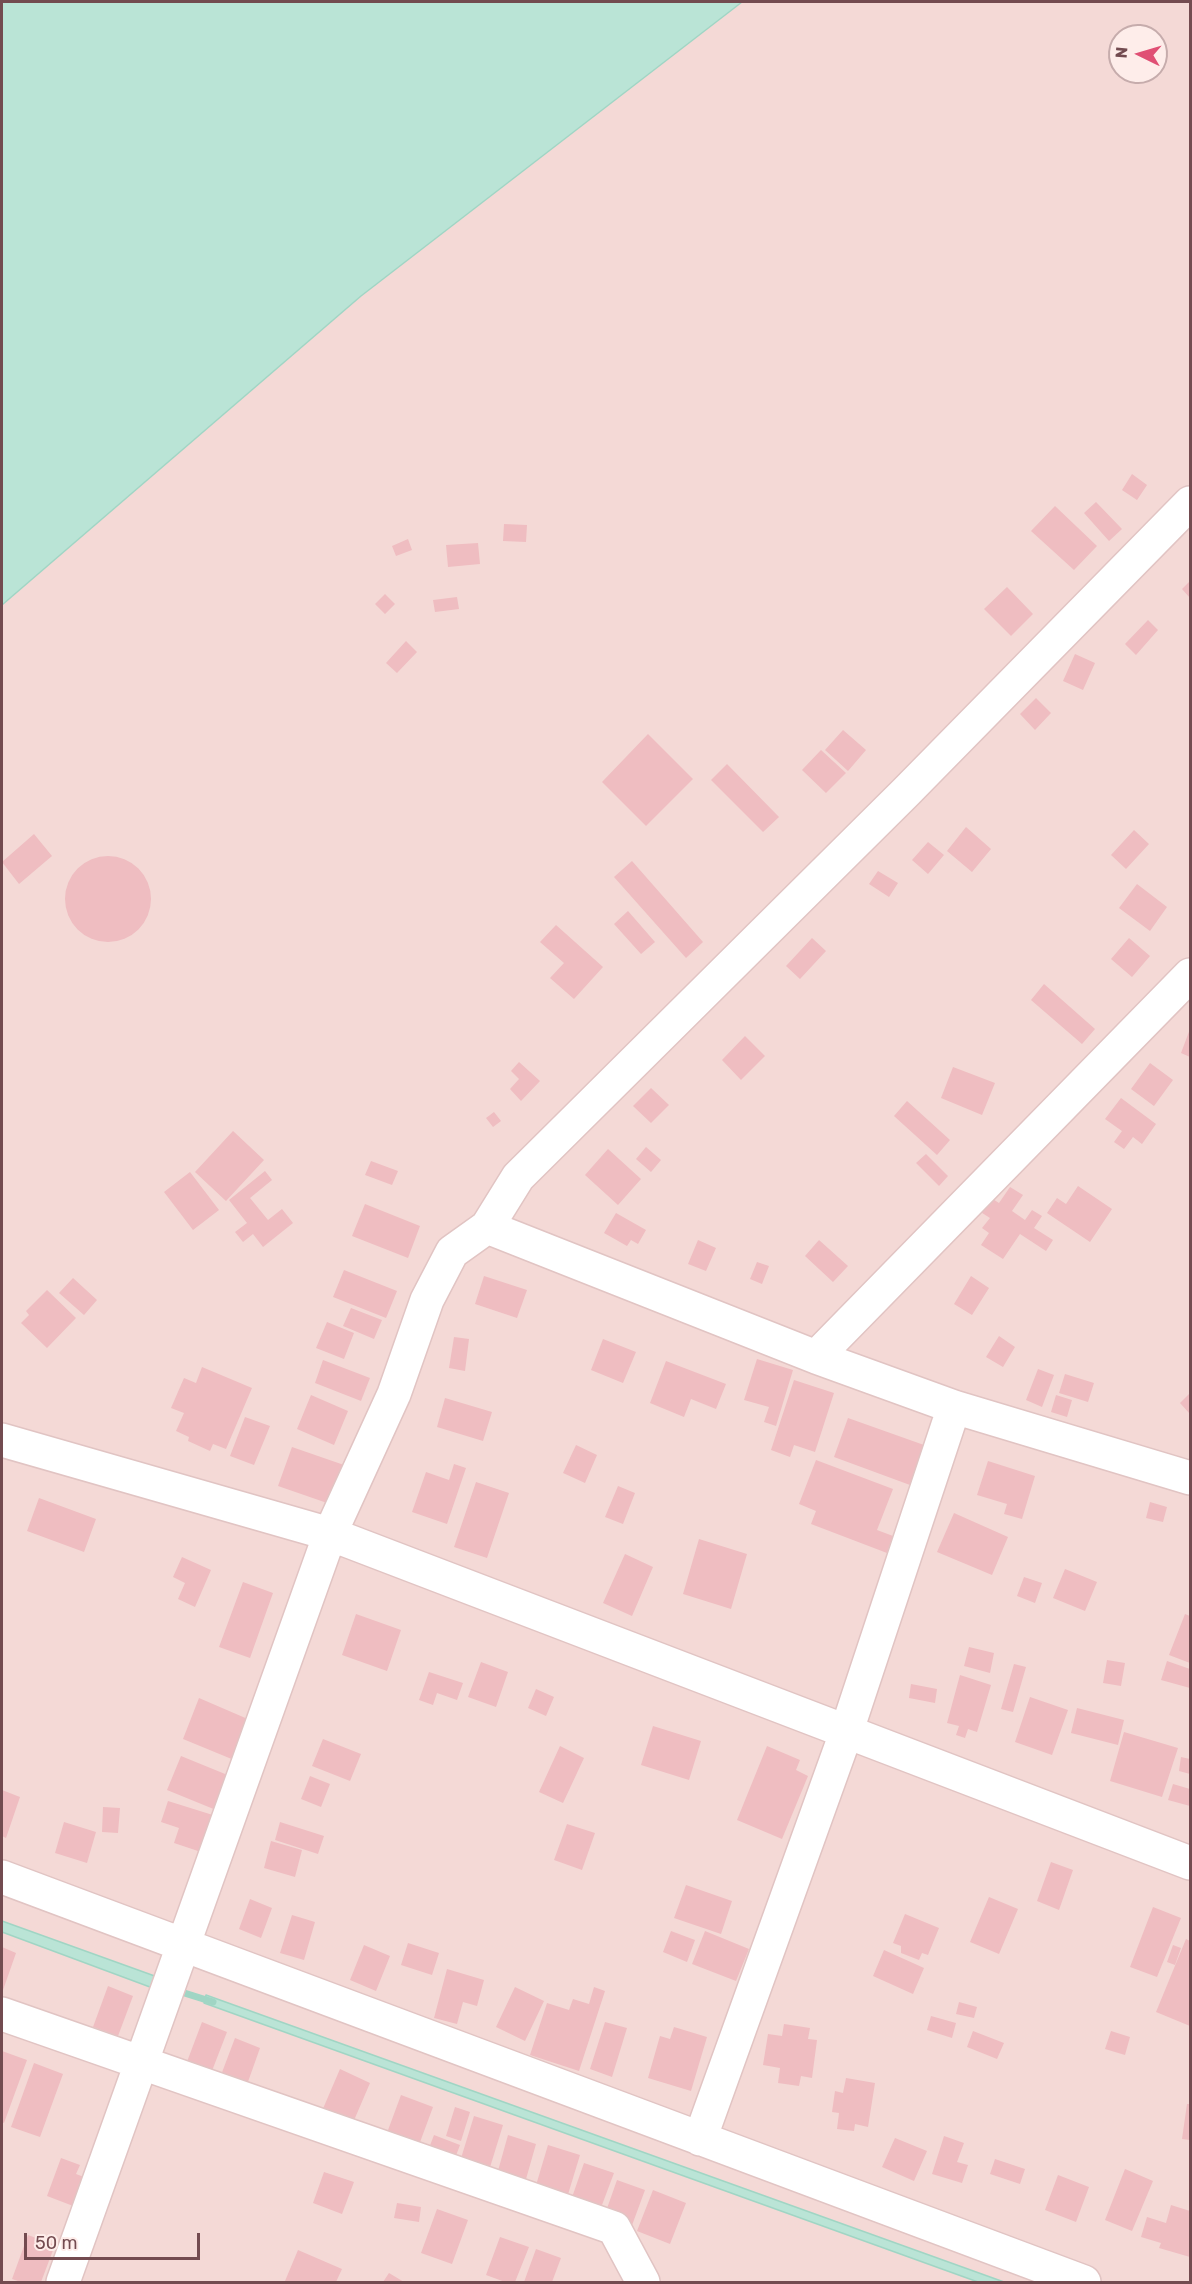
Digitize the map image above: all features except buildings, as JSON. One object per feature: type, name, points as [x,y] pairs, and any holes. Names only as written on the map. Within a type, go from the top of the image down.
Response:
[{"type":"street","points":[[63,2283],[330,1534],[394,1394],[427,1300],[452,1252],[488,1227],[518,1177],[906,792],[1191,503]]},
{"type":"street","points":[[816,1357],[1191,975]]},
{"type":"street","points":[[488,1227],[816,1357],[954,1407],[1191,1478]]},
{"type":"street","points":[[700,2139],[846,1733],[954,1407]]},
{"type":"street","points":[[2,1440],[330,1534],[1191,1863]]},
{"type":"street","points":[[2,1877],[1084,2283]]},
{"type":"street","points":[[2,2014],[614,2228],[643,2283]]},
{"type":"shaded area","points":[[2,2],[742,2],[361,296],[2,605]]},
{"type":"shaded area","points":[[742,2],[1190,2],[1190,2282],[2,2282],[2,605],[361,296]]},
{"type":"shaded area","points":[[2,1921],[163,1979],[158,1990],[2,1932]]},
{"type":"shaded area","points":[[206,1995],[1004,2282],[978,2282],[204,2003]]},
{"type":"waterway","points":[[178,1991],[213,2002]]}]
